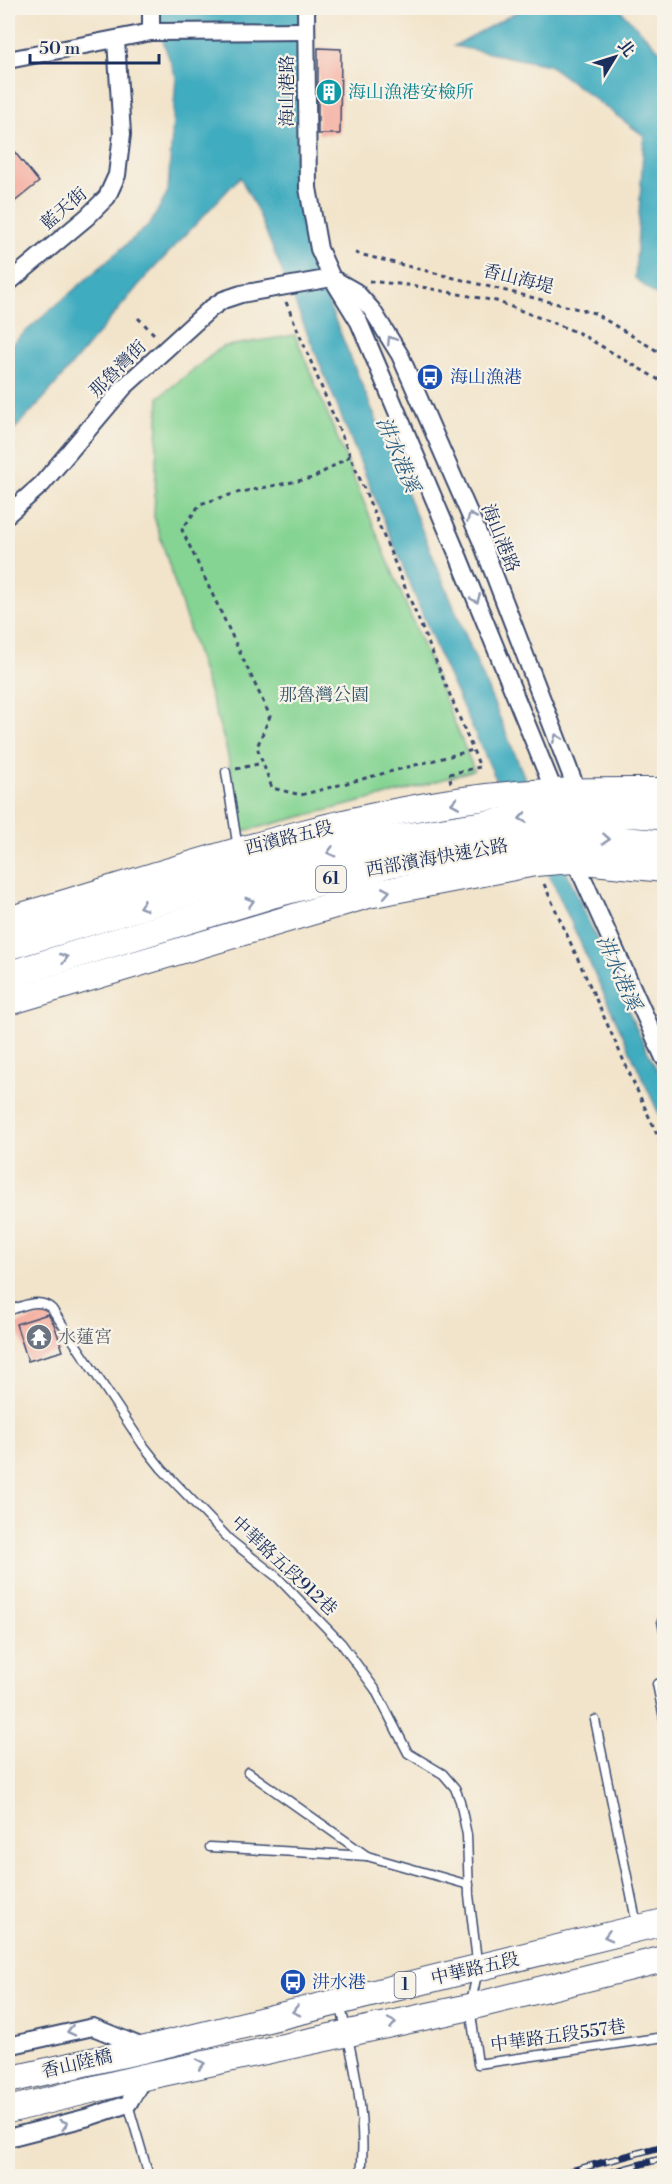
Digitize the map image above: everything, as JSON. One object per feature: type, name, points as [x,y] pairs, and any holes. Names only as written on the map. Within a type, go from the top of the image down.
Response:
[{"type":"highway","name":"西部濱海快速公路","points":[[8,946],[249,874],[367,843],[568,818],[637,814],[664,816]]},
{"type":"highway","name":"西部濱海快速公路","points":[[8,975],[270,895],[568,818],[664,844]]},
{"type":"main road","name":"61","points":[[8,1002],[368,895],[535,863],[568,818],[664,792]]},
{"type":"main road","name":"西濱路五段","points":[[8,920],[238,850],[381,815],[487,797],[568,818]]},
{"type":"main road","name":"61","points":[[568,818],[664,868]]},
{"type":"main road","name":"中華路五段","points":[[146,2049],[664,1922]]},
{"type":"main road","name":"中華路五段","points":[[144,2077],[470,2007],[664,1959]]},
{"type":"main road","name":"香山陸橋","points":[[8,2080],[146,2049]]},
{"type":"main road","name":"香山陸橋","points":[[8,2110],[144,2077]]},
{"type":"street","points":[[151,8],[151,32]]},
{"type":"street","name":"海山港路","points":[[306,8],[308,188],[319,249],[332,278],[359,322],[568,818],[664,1058]]},
{"type":"street","points":[[8,60],[151,32],[306,31]]},
{"type":"street","name":"藍天街","points":[[8,283],[87,217],[106,197],[117,175],[122,134],[116,40]]},
{"type":"street","name":"海山港路","points":[[332,278],[356,292],[372,310],[400,355],[485,550],[568,818]]},
{"type":"street","name":"那魯灣街","points":[[8,514],[42,484],[124,387],[210,309],[223,300],[241,294],[332,278]]},
{"type":"street","points":[[459,558],[485,550]]},
{"type":"street","points":[[8,2046],[93,2027],[146,2049]]},
{"type":"street","points":[[8,2138],[89,2117],[128,2104],[144,2077]]},
{"type":"lane","points":[[226,772],[238,850]]},
{"type":"lane","name":"中華路五段912巷","points":[[8,1311],[30,1303],[47,1305],[62,1322],[143,1445],[162,1469],[230,1540],[277,1577],[341,1643],[375,1689],[408,1753],[443,1774],[455,1788],[466,1828],[469,1885],[478,1969],[470,2007]]},
{"type":"lane","points":[[663,1621],[664,1631]]},
{"type":"lane","points":[[664,1683],[657,1684],[664,1718]]},
{"type":"lane","points":[[595,1720],[638,1929]]},
{"type":"lane","points":[[248,1772],[367,1856]]},
{"type":"lane","points":[[210,1847],[367,1856],[469,1885]]},
{"type":"lane","points":[[339,2001],[361,2110],[364,2141],[361,2176]]},
{"type":"lane","name":"中華路五段557巷","points":[[470,2007],[478,2064],[664,2037]]},
{"type":"lane","points":[[128,2104],[149,2176]]},
{"type":"path","name":"香山海堤","points":[[355,253],[594,313],[664,355]]},
{"type":"path","points":[[366,281],[416,286],[496,302],[579,333],[664,383]]},
{"type":"path","points":[[281,288],[480,767],[449,774],[452,789]]},
{"type":"path","points":[[138,318],[167,347]]},
{"type":"path","points":[[350,456],[313,478],[236,493],[200,504],[182,530],[270,716],[257,747],[272,788],[301,795],[473,750]]},
{"type":"path","points":[[226,772],[263,763]]},
{"type":"path","points":[[535,863],[664,1150]]},
{"type":"green space","name":"那魯灣公園","points":[[295,335],[474,770],[404,791],[244,831],[225,743],[154,517],[159,397],[222,347]]},
{"type":"water","points":[[151,8],[304,8],[295,184],[309,247],[330,308],[526,781],[639,1034],[664,1084],[664,1125],[553,883],[496,779],[442,662],[257,210],[240,177],[143,280],[44,398],[8,436],[8,347],[151,223],[168,191],[176,77]]},
{"type":"water","points":[[524,8],[618,8],[664,55],[664,302],[635,278],[644,136],[549,65],[454,46]]},
{"type":"building","name":"海山漁港安檢所","points":[[318,48],[341,49],[340,134],[318,134]]},
{"type":"building","points":[[8,144],[39,182],[8,207]]},
{"type":"building","name":"水蓮宮","points":[[48,1314],[54,1324],[63,1351],[28,1361],[16,1324]]},
{"type":"railway","points":[[552,2176],[664,2146]]},
{"type":"railway","points":[[597,2176],[664,2158]]},
{"type":"place","name":"海山漁港安檢所","points":[[329,92]]},
{"type":"place","name":"海山漁港","points":[[430,377]]},
{"type":"place","name":"水蓮宮","points":[[39,1337]]},
{"type":"place","name":"汫水港","points":[[293,1982]]},
{"type":"water label","name":"汫水港溪","points":[[397,455]]},
{"type":"water label","name":"汫水港溪","points":[[618,973]]}]
